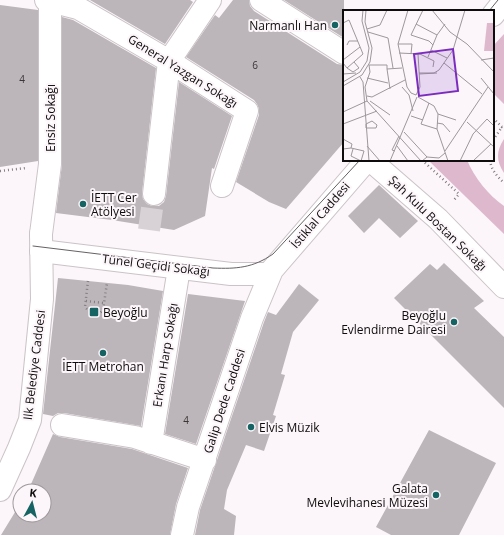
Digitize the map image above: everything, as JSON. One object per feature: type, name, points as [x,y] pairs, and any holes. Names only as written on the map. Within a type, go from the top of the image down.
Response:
[{"type":"street","name":"General Yazgan Sokağı","points":[[48,0],[78,8],[169,61],[247,111],[222,186]]},
{"type":"street","name":"Ensiz Sokağı","points":[[41,243],[50,164],[48,0]]},
{"type":"street","points":[[154,194],[169,61],[210,0]]},
{"type":"street","points":[[261,0],[343,52]]},
{"type":"street","points":[[494,14],[504,1]]},
{"type":"street","name":"İstiklal Caddesi","points":[[271,272],[368,161]]},
{"type":"street","name":"Şah Kulu Bostan Sokağı","points":[[370,161],[438,219],[504,288]]},
{"type":"street","name":"Tünel Geçidi Sokağı","points":[[41,243],[179,268],[231,274],[271,272]]},
{"type":"street","name":"Ilk Belediye Caddesi","points":[[0,490],[30,420],[42,299],[41,243]]},
{"type":"street","name":"Erkanı Harp Sokağı","points":[[151,443],[179,268]]},
{"type":"street","name":"Galip Dede Caddesi","points":[[182,535],[188,507],[252,318],[271,272]]},
{"type":"street","points":[[62,425],[135,437],[204,460]]},
{"type":"path","points":[[494,119],[503,126],[494,139]]},
{"type":"path","points":[[423,161],[459,194],[450,204]]},
{"type":"path","points":[[490,161],[496,176],[504,183]]},
{"type":"path","points":[[88,280],[85,307],[89,311],[100,313],[103,310],[107,282]]},
{"type":"path","points":[[86,301],[104,303]]},
{"type":"shaded area","points":[[504,34],[504,104],[494,94],[494,45]]},
{"type":"shaded area","points":[[504,139],[504,173],[498,160],[498,152]]},
{"type":"shaded area","points":[[429,161],[468,161],[482,186],[504,206],[504,234]]},
{"type":"building","points":[[90,0],[190,0],[193,2],[165,44]]},
{"type":"building","points":[[233,0],[249,0],[250,6],[254,11],[337,64],[343,65],[343,143],[286,209],[269,202],[236,182],[259,115],[257,104],[254,100],[186,57],[215,15],[219,18]]},
{"type":"building","name":"Narmanlı Han","points":[[284,0],[344,0],[343,37]]},
{"type":"building","points":[[0,5],[38,10],[38,161],[0,167]]},
{"type":"building","points":[[62,17],[73,20],[156,68],[142,193],[143,199],[147,204],[159,206],[164,202],[166,196],[179,82],[232,116],[214,169],[212,168],[205,216],[174,230],[56,213],[62,164]]},
{"type":"building","points":[[379,185],[418,221],[400,238],[379,218],[364,233],[348,216]]},
{"type":"building","name":"Beyoğlu Evlendirme Dairesi","points":[[444,263],[484,301],[474,308],[504,337],[504,408],[394,298],[430,264],[437,270]]},
{"type":"building","name":"İETT Metrohan","points":[[58,278],[128,285],[163,291],[141,426],[64,413],[58,413],[53,416],[43,414]]},
{"type":"building","points":[[299,284],[319,300],[293,332],[281,374],[285,375],[273,415],[276,416],[264,451],[246,445],[227,490],[224,509],[236,516],[234,535],[195,535],[200,510],[268,312],[276,315]]},
{"type":"building","points":[[188,294],[245,301],[196,444],[165,434]]},
{"type":"building","name":"Galata Mevlevihanesi Müzesi","points":[[429,430],[496,463],[459,535],[391,535],[376,527]]},
{"type":"building","points":[[53,434],[60,437],[132,449],[188,468],[176,504],[170,535],[1,535],[12,517],[12,523],[52,523],[52,483],[32,483]]},
{"type":"tunnel","points":[[149,230],[154,194]]},
{"type":"tram line","points":[[490,10],[498,0]]},
{"type":"tram line","points":[[33,246],[213,268],[244,267],[266,259],[273,254],[359,161]]},
{"type":"place","name":"Narmanlı Han","points":[[335,25]]},
{"type":"place","name":"İETT Cer Atölyesi","points":[[83,204]]},
{"type":"place","name":"Beyoğlu","points":[[94,312]]},
{"type":"place","name":"Beyoğlu Evlendirme Dairesi","points":[[454,322]]},
{"type":"place","name":"İETT Metrohan","points":[[103,353]]},
{"type":"place","name":"Elvis Müzik","points":[[251,427]]},
{"type":"place","name":"Galata Mevlevihanesi Müzesi","points":[[436,495]]}]
